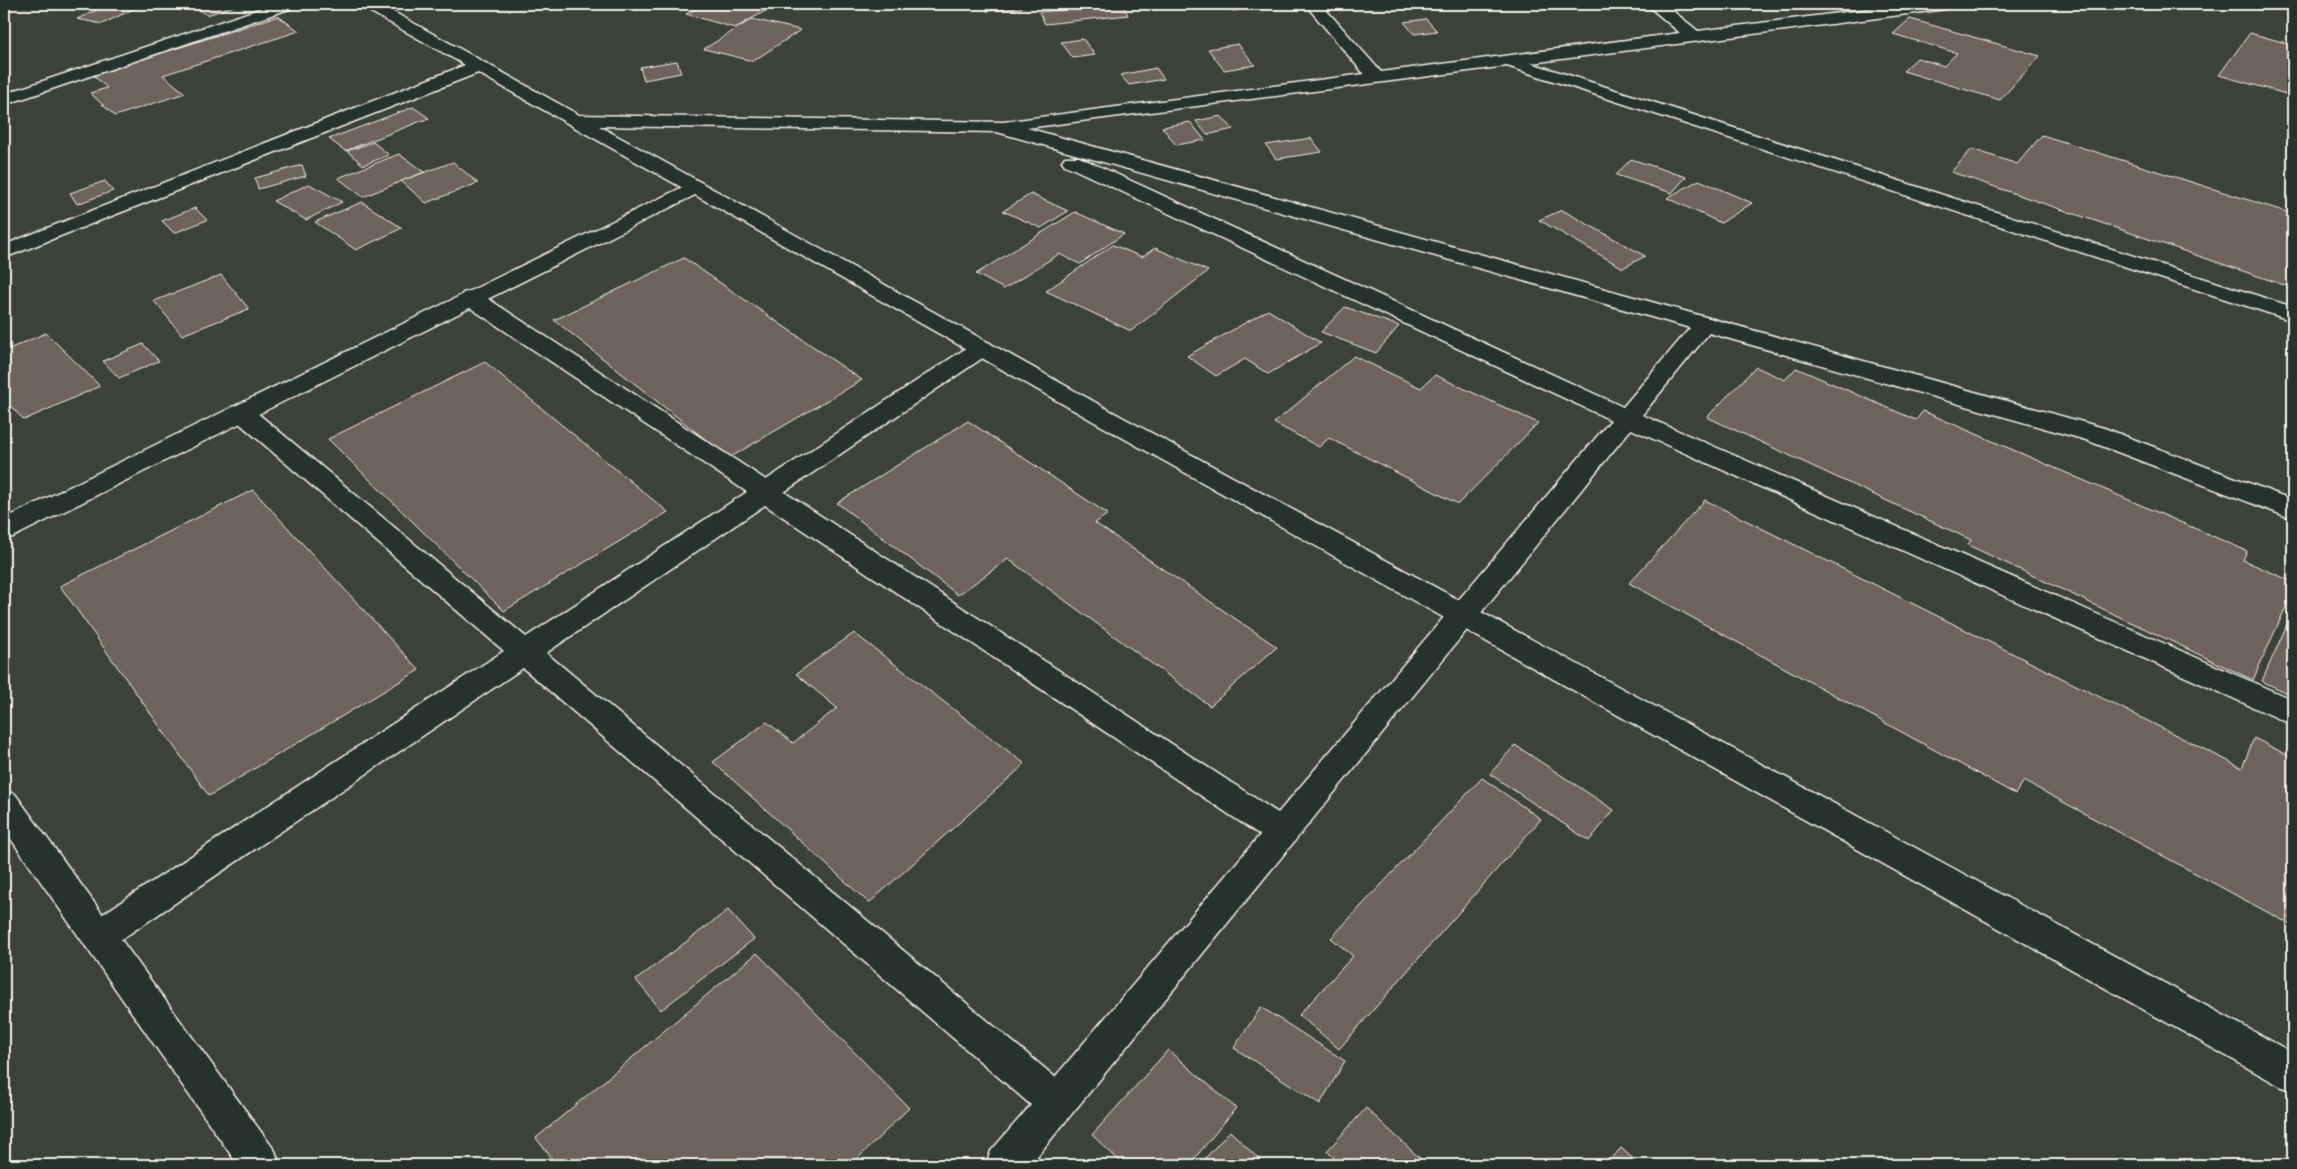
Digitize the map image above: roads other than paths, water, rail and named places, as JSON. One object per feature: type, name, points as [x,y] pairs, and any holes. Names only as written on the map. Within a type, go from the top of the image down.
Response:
[{"type":"street","points":[[4,100],[289,4]]},
{"type":"street","points":[[368,4],[982,348],[2293,1073]]},
{"type":"street","points":[[1313,4],[1376,77]]},
{"type":"street","points":[[1654,4],[1694,36]]},
{"type":"street","points":[[575,120],[998,126],[1946,4]]},
{"type":"street","points":[[1506,60],[2293,314]]},
{"type":"street","points":[[4,252],[480,66]]},
{"type":"street","points":[[998,126],[2095,434],[2293,510]]},
{"type":"street","points":[[998,126],[1627,418],[2293,713]]},
{"type":"street","points":[[4,530],[695,187]]},
{"type":"street","points":[[471,298],[1283,833]]},
{"type":"street","points":[[1006,1165],[1705,324]]},
{"type":"street","points":[[98,936],[982,348]]},
{"type":"street","points":[[241,412],[1057,1103]]},
{"type":"street","points":[[4,804],[261,1165]]}]
